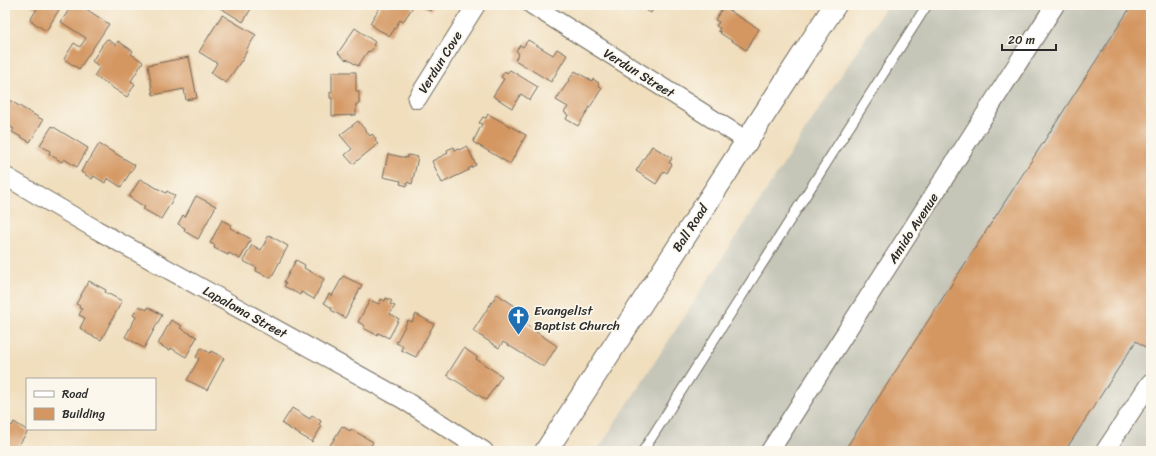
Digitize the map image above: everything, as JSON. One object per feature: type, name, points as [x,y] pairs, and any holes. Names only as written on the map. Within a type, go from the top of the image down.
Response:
[{"type":"main road","name":"Ball Road","points":[[546,451],[746,140],[835,5]]},
{"type":"street","name":"Verdun Cove","points":[[417,99],[476,5]]},
{"type":"street","name":"Verdun Street","points":[[532,5],[746,140]]},
{"type":"street","name":"Amido Avenue","points":[[770,451],[1055,5]]},
{"type":"street","name":"Lapaloma Street","points":[[5,176],[97,230],[404,400],[484,451]]},
{"type":"street","points":[[1105,451],[1150,383]]},
{"type":"lane","points":[[643,451],[927,5]]},
{"type":"shaded area","points":[[887,5],[1151,5],[1151,451],[597,451]]},
{"type":"building","points":[[30,5],[62,5],[46,31],[30,20],[37,9]]},
{"type":"building","points":[[72,5],[80,5],[109,24],[79,69],[64,59],[74,43],[80,47],[86,38],[61,22]]},
{"type":"building","points":[[216,5],[249,5],[252,7],[243,22]]},
{"type":"building","points":[[414,5],[403,22],[400,20],[390,36],[377,29],[370,23],[380,7],[378,6]]},
{"type":"building","points":[[421,5],[434,5],[430,11]]},
{"type":"building","points":[[638,5],[663,5],[661,9],[655,6],[651,13]]},
{"type":"building","points":[[1132,5],[1151,5],[1151,351],[1136,341],[1065,451],[844,451]]},
{"type":"building","points":[[723,7],[759,29],[746,50],[718,31],[720,28],[716,26],[719,22],[715,20]]},
{"type":"building","points":[[222,15],[256,35],[246,50],[242,61],[226,83],[211,73],[217,63],[199,52]]},
{"type":"building","points":[[355,28],[375,42],[373,45],[375,46],[370,52],[368,51],[358,66],[347,59],[346,60],[338,53]]},
{"type":"building","points":[[107,39],[116,45],[118,41],[133,51],[131,54],[143,62],[131,81],[135,84],[127,97],[94,76],[100,67],[92,61]]},
{"type":"building","points":[[528,40],[553,55],[557,49],[567,55],[551,82],[515,60],[519,53],[516,51],[520,45],[523,47]]},
{"type":"building","points":[[189,57],[197,98],[186,100],[184,89],[153,95],[148,65]]},
{"type":"building","points":[[510,70],[538,87],[530,100],[521,94],[512,108],[493,96],[504,79],[501,77],[505,71],[507,73]]},
{"type":"building","points":[[575,71],[592,81],[593,79],[599,83],[598,85],[602,88],[578,126],[566,119],[568,115],[564,112],[568,107],[556,100]]},
{"type":"building","points":[[332,72],[356,72],[356,91],[359,91],[359,104],[356,104],[356,115],[332,116],[332,98],[330,98],[330,92],[332,92]]},
{"type":"building","points":[[9,100],[43,120],[30,142],[12,132],[14,129],[5,124],[5,107]]},
{"type":"building","points":[[488,114],[526,135],[510,164],[473,142],[482,124],[479,123],[483,117],[486,118]]},
{"type":"building","points":[[358,121],[370,136],[372,134],[378,144],[353,164],[345,155],[352,149],[340,135]]},
{"type":"building","points":[[52,126],[88,148],[77,167],[64,159],[62,162],[49,154],[50,151],[40,145]]},
{"type":"building","points":[[99,144],[135,165],[121,187],[107,178],[105,183],[94,176],[92,179],[81,172],[86,162],[87,163],[90,159]]},
{"type":"building","points":[[467,146],[476,165],[442,183],[432,161],[448,153],[447,150],[454,147],[455,150],[459,150]]},
{"type":"building","points":[[652,146],[672,158],[669,163],[672,164],[667,173],[664,171],[656,184],[636,171]]},
{"type":"building","points":[[388,154],[407,158],[408,155],[418,157],[412,184],[407,182],[407,186],[400,184],[401,181],[383,177]]},
{"type":"building","points":[[140,179],[166,193],[167,191],[175,196],[161,219],[143,209],[145,207],[129,197]]},
{"type":"building","points":[[196,196],[216,206],[198,239],[184,231],[185,228],[178,224],[183,215],[185,217]]},
{"type":"building","points":[[222,220],[231,225],[230,228],[251,239],[240,259],[229,253],[228,255],[214,248],[215,245],[210,243]]},
{"type":"building","points":[[269,235],[288,246],[271,278],[256,271],[257,268],[243,261],[252,245],[261,250]]},
{"type":"building","points":[[296,260],[305,265],[304,268],[324,279],[314,299],[301,292],[300,295],[284,286],[286,283],[284,282]]},
{"type":"building","points":[[343,276],[362,285],[345,318],[331,310],[332,308],[324,303],[329,294],[332,296]]},
{"type":"building","points":[[89,281],[122,301],[101,340],[88,334],[80,328],[85,318],[79,315],[82,309],[76,304]]},
{"type":"building","points":[[497,294],[527,314],[522,322],[557,346],[544,367],[503,342],[499,348],[473,331]]},
{"type":"building","points":[[386,298],[392,301],[390,304],[395,306],[390,314],[399,319],[389,338],[378,333],[377,335],[363,328],[365,326],[358,322],[370,300],[379,304],[381,299],[385,301]]},
{"type":"building","points":[[139,306],[147,310],[148,307],[162,315],[144,348],[125,337],[136,317],[133,315]]},
{"type":"building","points":[[416,314],[434,324],[416,357],[401,350],[403,346],[396,343],[408,320],[412,322]]},
{"type":"building","points":[[171,320],[182,326],[180,328],[197,337],[186,357],[171,348],[170,350],[158,344]]},
{"type":"building","points":[[201,348],[210,353],[211,351],[224,358],[207,390],[187,380],[199,359],[196,357]]},
{"type":"building","points":[[464,348],[477,357],[476,359],[502,376],[486,400],[447,375]]},
{"type":"building","points":[[292,408],[310,419],[312,415],[321,421],[319,425],[322,426],[312,442],[282,424]]},
{"type":"building","points":[[5,421],[12,426],[14,422],[28,431],[16,449],[20,451],[5,451]]},
{"type":"building","points":[[342,426],[350,431],[351,429],[373,442],[371,446],[377,450],[335,451],[329,447]]},
{"type":"place","name":"Evangelist Baptist Church","points":[[518,336]]}]
